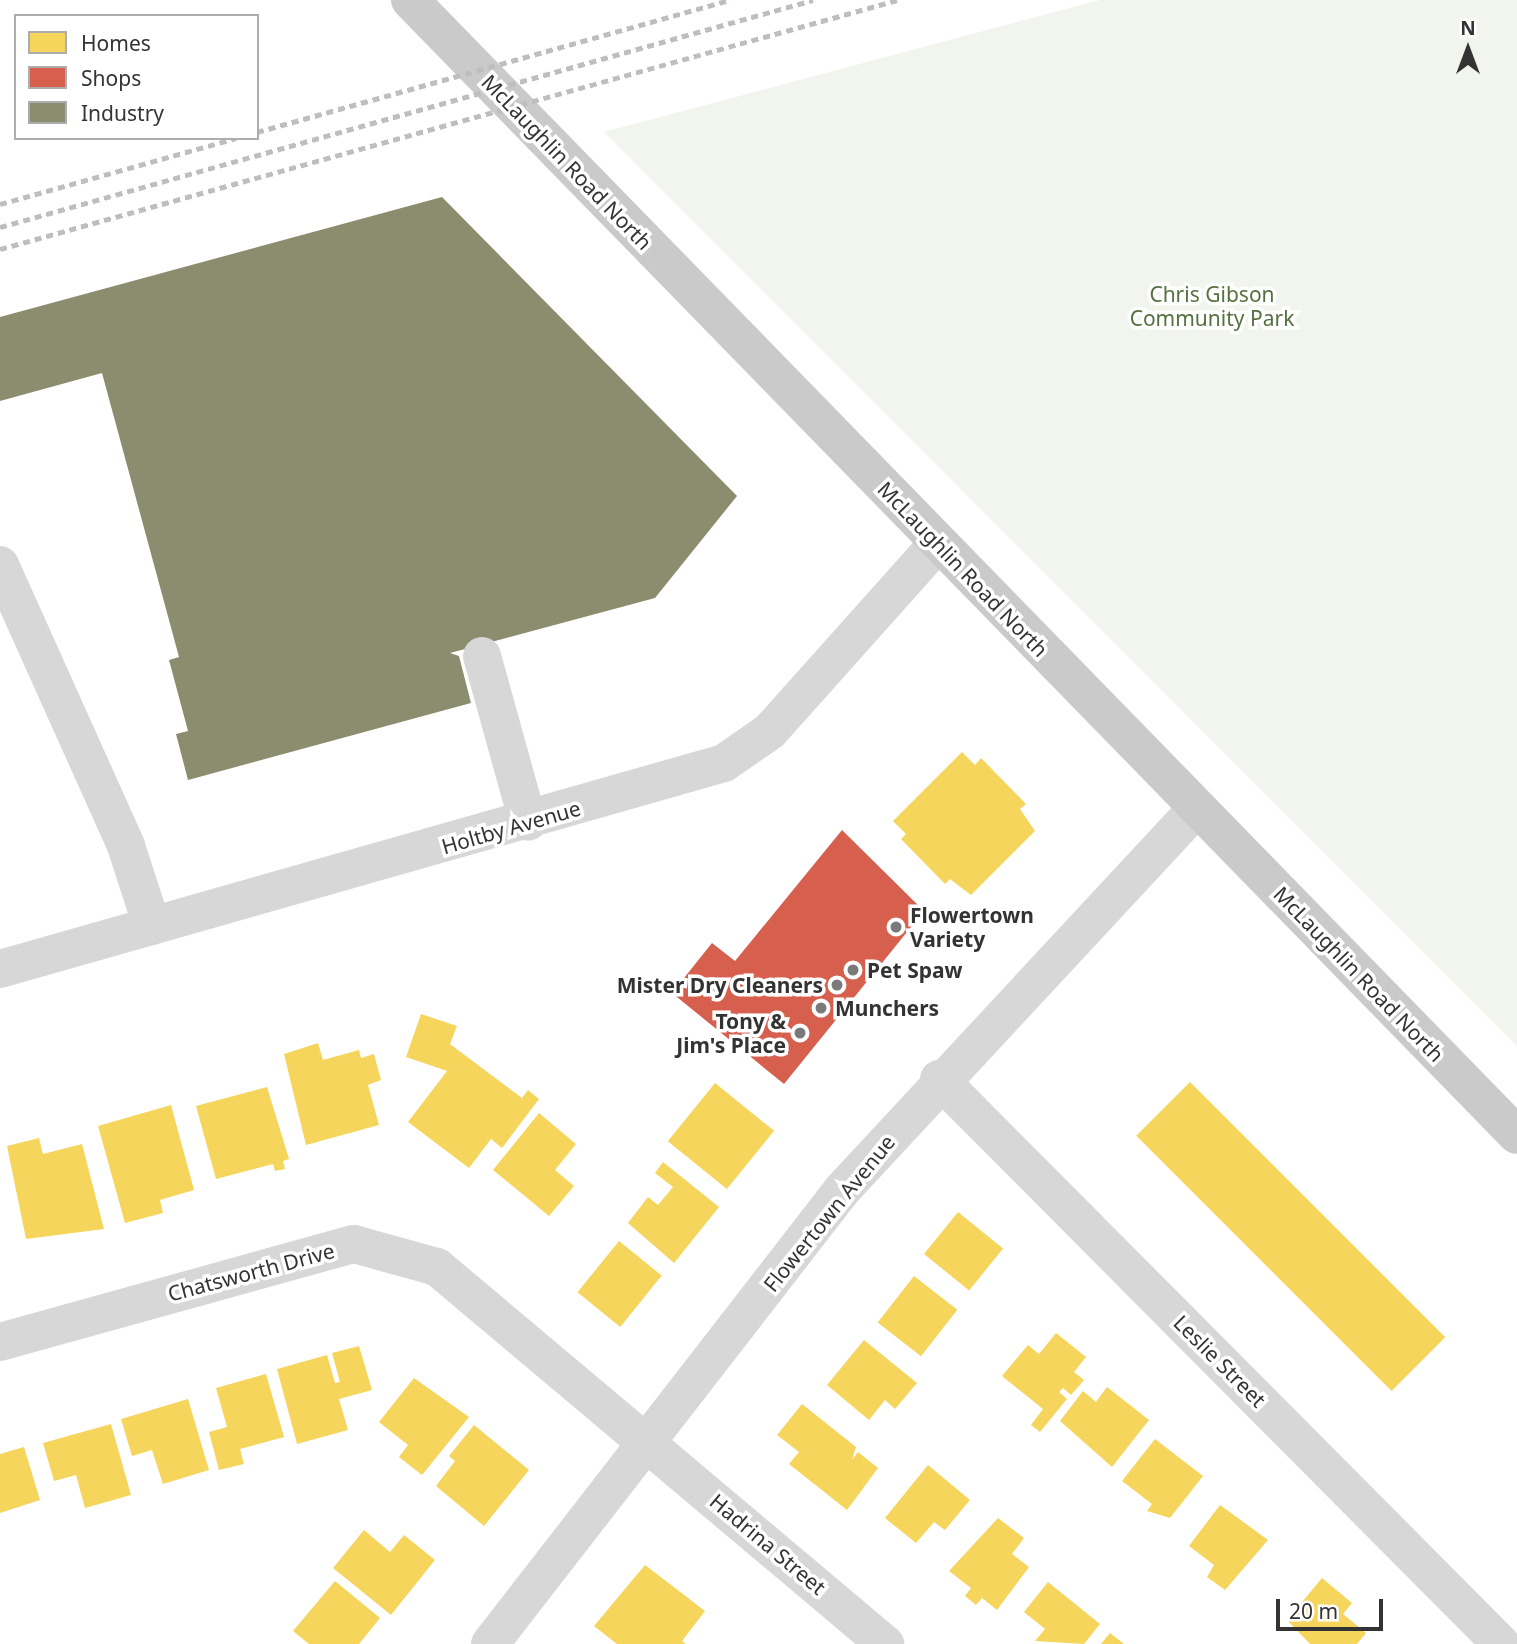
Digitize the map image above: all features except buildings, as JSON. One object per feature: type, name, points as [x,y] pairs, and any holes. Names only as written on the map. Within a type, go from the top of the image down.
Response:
[{"type":"main road","name":"McLaughlin Road North","points":[[410,0],[937,544],[1517,1135]]},
{"type":"street","name":"Holtby Avenue","points":[[0,968],[528,822],[724,764],[770,731],[937,544]]},
{"type":"street","points":[[0,565],[126,846],[152,926]]},
{"type":"street","points":[[482,656],[528,822]]},
{"type":"street","name":"Flowertown Avenue","points":[[490,1644],[651,1444],[842,1190],[939,1079],[1197,808]]},
{"type":"street","name":"Leslie Street","points":[[939,1079],[1491,1641]]},
{"type":"street","name":"Chatsworth Drive","points":[[0,1342],[354,1244],[437,1267],[651,1444]]},
{"type":"street","name":"Hadrina Street","points":[[651,1444],[885,1644]]},
{"type":"green space","name":"Chris Gibson Community Park","points":[[1100,0],[1517,0],[1517,1046],[604,132]]},
{"type":"railway","points":[[259,131],[731,0]]},
{"type":"railway","points":[[0,227],[813,0]]},
{"type":"railway","points":[[0,249],[897,0]]},
{"type":"railway","points":[[0,204],[229,140]]},
{"type":"place","name":"Flowertown Variety","points":[[896,927]]},
{"type":"place","name":"Pet Spaw","points":[[853,970]]},
{"type":"place","name":"Mister Dry Cleaners","points":[[837,985]]},
{"type":"place","name":"Munchers","points":[[821,1008]]},
{"type":"place","name":"Tony & Jim's Place","points":[[800,1033]]}]
